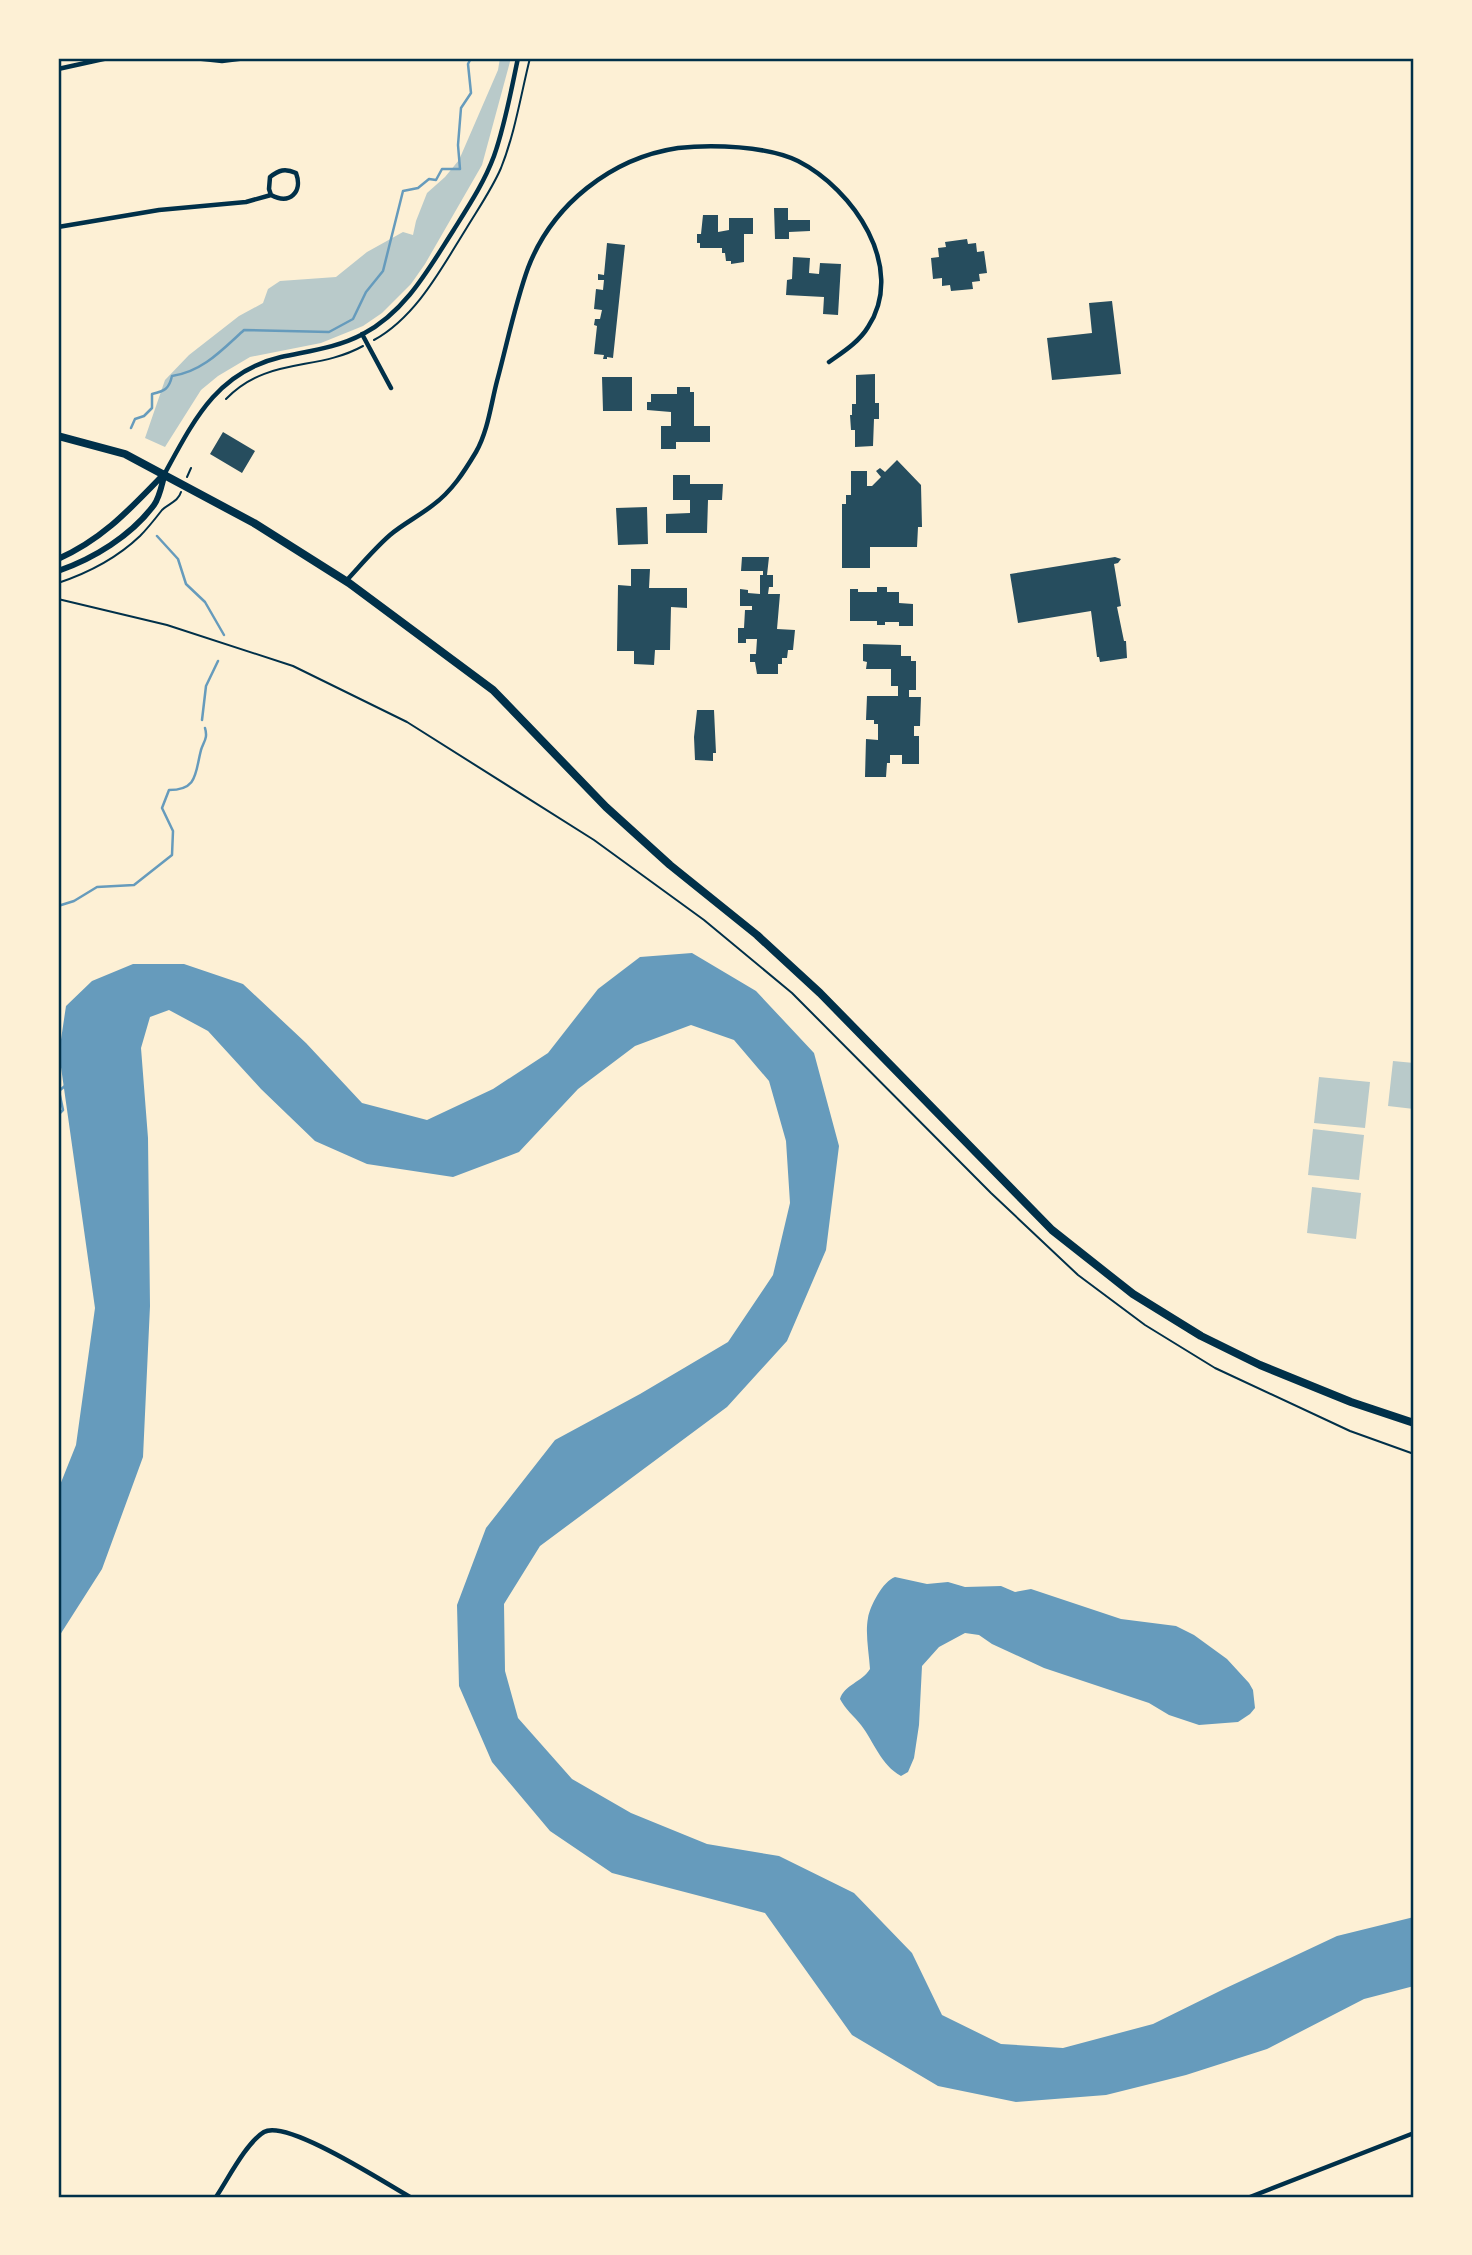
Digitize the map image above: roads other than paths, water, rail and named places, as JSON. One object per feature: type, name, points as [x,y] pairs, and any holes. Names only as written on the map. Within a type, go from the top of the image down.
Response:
[{"type":"highway","points":[[58,436],[125,454],[254,523],[346,581],[493,690],[606,807],[670,865],[757,935],[820,993],[1052,1230],[1123,1286],[1201,1336],[1260,1365],[1351,1402],[1414,1423]]},
{"type":"street","points":[[58,69],[108,58]]},
{"type":"street","points":[[194,58],[222,61],[246,58]]},
{"type":"street","points":[[58,559],[77,550],[121,519],[164,473],[204,407],[229,379],[257,364],[323,349],[362,334],[394,312],[412,293],[485,179],[500,138],[518,58]]},
{"type":"street","points":[[346,581],[390,536],[441,499],[460,478],[480,443],[523,283],[537,249],[557,217],[586,188],[636,159],[661,151],[688,147],[764,151],[794,159],[809,167],[839,191],[870,235],[878,258],[881,282],[878,305],[868,328],[853,345],[829,362]]},
{"type":"street","points":[[58,227],[159,210],[246,202],[271,195],[279,199],[290,198],[296,194],[299,180],[296,173],[288,169],[280,170],[270,177],[271,195]]},
{"type":"street","points":[[362,334],[391,388]]},
{"type":"street","points":[[58,571],[99,553],[131,529],[156,503],[164,473]]},
{"type":"street","points":[[216,2197],[250,2145],[267,2130],[293,2133],[410,2197]]},
{"type":"street","points":[[1250,2197],[1414,2133]]},
{"type":"water","points":[[692,953],[756,991],[814,1053],[839,1146],[826,1250],[787,1341],[727,1407],[540,1546],[504,1604],[505,1671],[518,1718],[572,1779],[631,1813],[707,1844],[779,1856],[854,1893],[912,1953],[942,2015],[1001,2044],[1063,2048],[1153,2024],[1337,1936],[1414,1917],[1414,1986],[1364,1999],[1267,2049],[1186,2075],[1106,2095],[1016,2102],[938,2086],[852,2035],[765,1913],[612,1873],[550,1831],[492,1762],[459,1686],[457,1605],[486,1528],[555,1440],[728,1342],[773,1275],[790,1203],[786,1141],[769,1081],[734,1040],[691,1025],[635,1046],[578,1089],[519,1152],[453,1177],[367,1164],[315,1141],[261,1089],[208,1031],[169,1010],[150,1017],[141,1048],[148,1138],[150,1306],[143,1457],[102,1569],[58,1638],[58,1490],[76,1445],[95,1308],[59,1053],[66,1006],[92,981],[133,964],[184,964],[243,984],[306,1043],[362,1103],[427,1120],[493,1089],[548,1053],[598,989],[640,957]]},
{"type":"water","points":[[895,1577],[927,1584],[948,1582],[965,1587],[1001,1586],[1015,1592],[1031,1589],[1121,1619],[1176,1626],[1194,1635],[1227,1659],[1253,1690],[1255,1708],[1238,1722],[1199,1725],[1169,1715],[1149,1703],[1044,1668],[992,1644],[979,1635],[965,1633],[939,1647],[922,1666],[919,1725],[914,1758],[908,1772],[901,1776],[883,1760],[861,1725],[840,1699],[845,1690],[870,1669],[867,1630],[869,1613],[882,1589]]},
{"type":"waterway","points":[[131,428],[135,419],[144,416],[152,408],[152,394],[166,389],[172,376],[202,365],[244,330],[329,332],[353,319],[366,292],[383,271],[403,191],[418,188],[429,179],[436,180],[442,169],[460,169],[458,145],[461,108],[471,93],[468,64],[471,58]]},
{"type":"waterway","points":[[157,536],[178,559],[186,584],[205,602],[224,635]]},
{"type":"waterway","points":[[202,720],[206,686],[218,661]]},
{"type":"waterway","points":[[58,906],[74,901],[97,887],[134,885],[172,855],[173,831],[162,808],[169,790],[185,787],[194,779],[206,737],[205,728]]},
{"type":"waterway","points":[[58,1115],[63,1110],[59,1091],[66,1085]]}]
